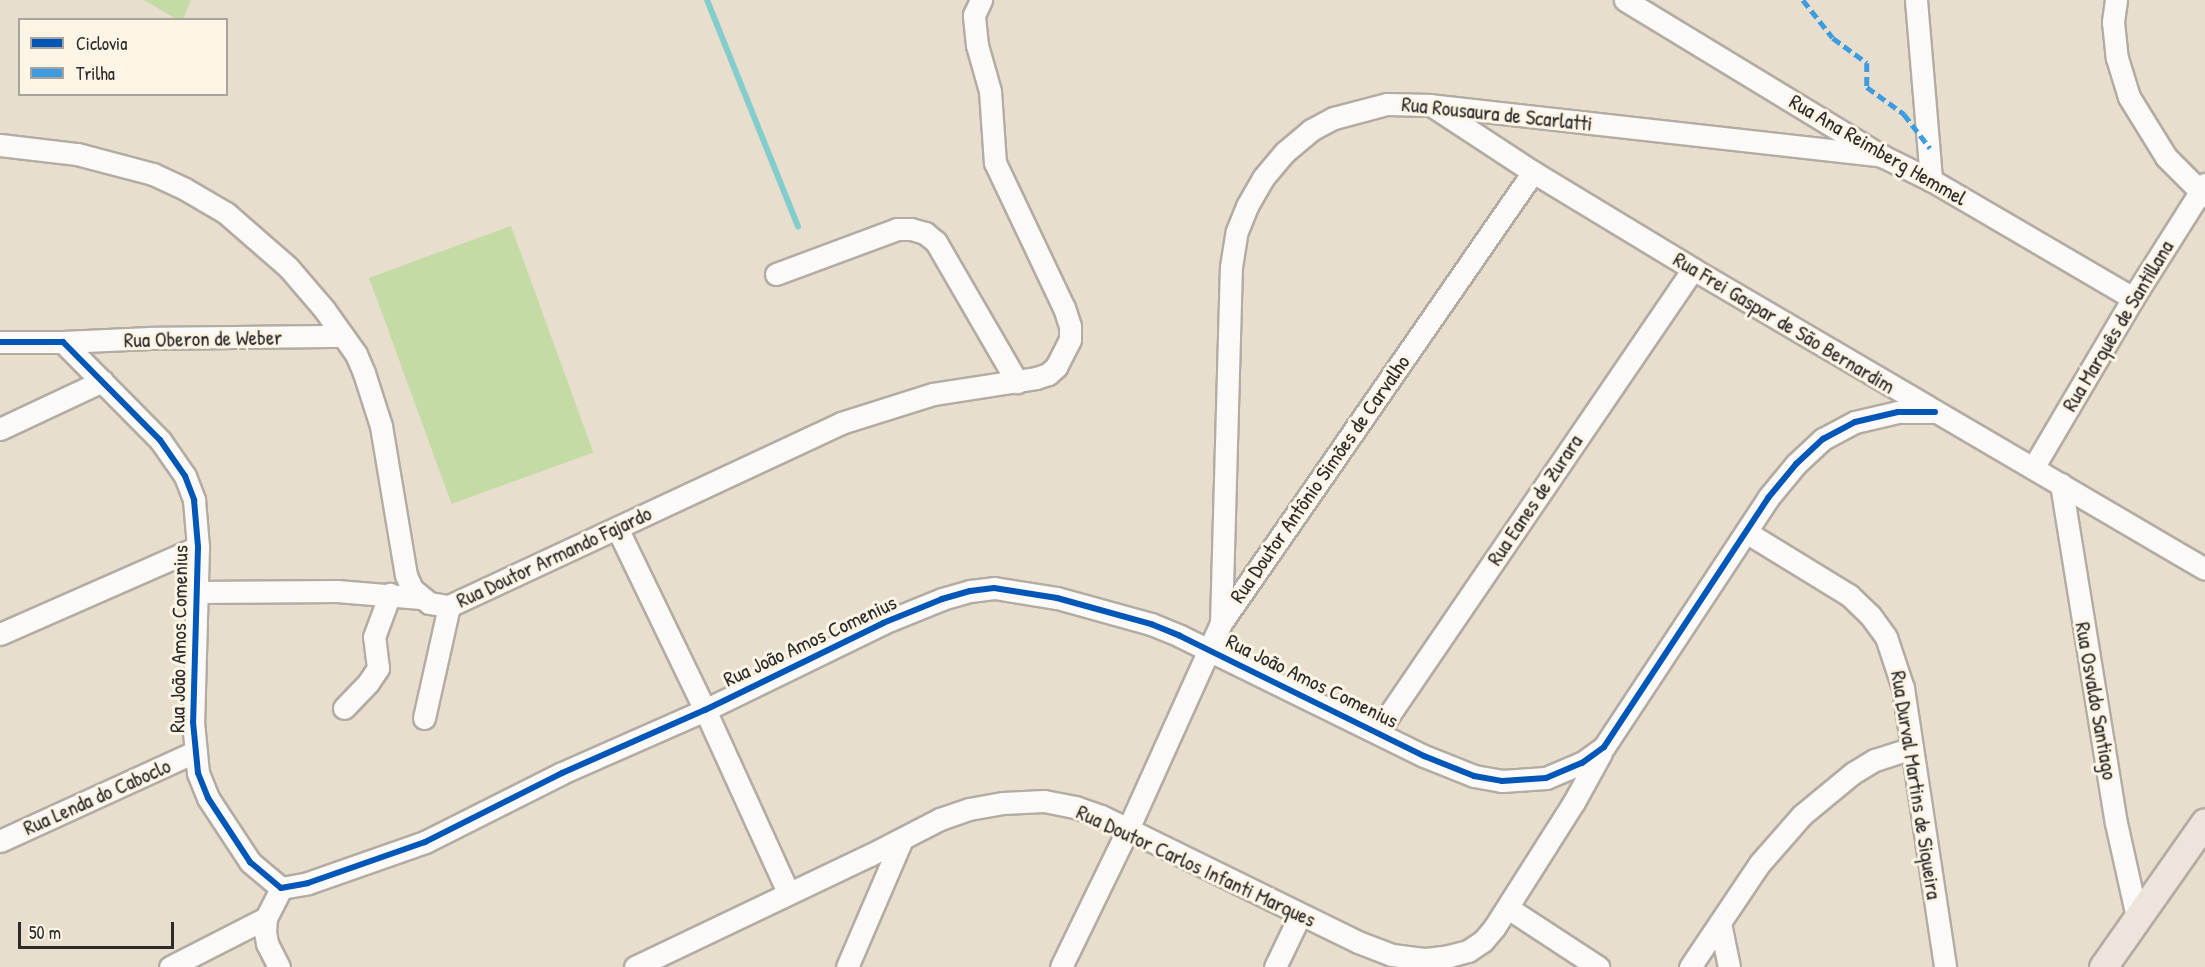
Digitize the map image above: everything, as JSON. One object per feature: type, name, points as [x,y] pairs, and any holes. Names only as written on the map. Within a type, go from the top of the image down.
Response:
[{"type":"main road","points":[[2103,967],[2205,822]]},
{"type":"street","name":"Rua Doutor Armando Fajardo","points":[[196,592],[301,591],[390,594],[421,598],[429,603],[449,606],[841,423],[873,411],[933,394],[1017,382],[1048,374],[1056,367],[1070,339],[1064,308],[995,164],[990,91],[977,45],[974,15],[981,0]]},
{"type":"street","name":"Rua Ana Reimberg Hemmel","points":[[1625,0],[1882,156],[1931,180],[2133,298]]},
{"type":"street","points":[[1916,0],[1931,180]]},
{"type":"street","points":[[2116,0],[2113,22],[2117,58],[2129,97],[2166,157],[2203,191]]},
{"type":"street","name":"Rua Rousaura de Scarlatti","points":[[1221,623],[1231,267],[1237,231],[1247,206],[1263,178],[1285,152],[1311,130],[1334,118],[1387,104],[1430,105],[1882,156]]},
{"type":"street","name":"Rua Frei Gaspar de São Bernardim","points":[[1430,105],[1533,172],[1693,269],[2205,569]]},
{"type":"street","points":[[0,145],[77,154],[153,174],[185,189],[226,213],[260,240],[309,289],[344,336],[364,373],[381,426],[406,575],[412,589],[421,598]]},
{"type":"street","name":"Rua Doutor Antônio Simões de Carvalho","points":[[1061,967],[1128,830],[1221,623],[1533,172]]},
{"type":"street","name":"Rua Marquês de Santillana","points":[[2033,468],[2133,298],[2203,191]]},
{"type":"street","points":[[776,274],[897,229],[911,229],[925,233],[936,242],[1017,382]]},
{"type":"street","name":"Rua Eanes de Zurara","points":[[1377,731],[1693,269]]},
{"type":"street","name":"Rua Oberon de Weber","points":[[63,342],[150,338],[344,336]]},
{"type":"street","points":[[0,342],[63,342]]},
{"type":"street","name":"Rua João Amos Comenius","points":[[63,342],[174,458],[194,500],[198,547],[194,752],[198,773],[208,798],[226,829],[250,862],[281,888],[308,883],[425,842],[562,773],[705,710],[883,623],[970,591],[994,588],[1057,598],[1150,624],[1451,768],[1474,776],[1502,781],[1546,778],[1582,763],[1604,747],[1746,532],[1796,464],[1823,439],[1854,422],[1898,412],[1935,412]]},
{"type":"street","points":[[0,429],[102,381]]},
{"type":"street","name":"Rua Osvaldo Santiago","points":[[2061,484],[2116,823],[2137,917]]},
{"type":"street","points":[[617,528],[705,710],[788,892]]},
{"type":"street","name":"Rua Durval Martins de Siqueira","points":[[1746,532],[1849,595],[1870,615],[1886,637],[1896,659],[1903,688],[1945,967]]},
{"type":"street","points":[[0,634],[198,547]]},
{"type":"street","points":[[344,708],[368,683],[378,668],[374,637],[390,594]]},
{"type":"street","points":[[424,718],[449,606]]},
{"type":"street","name":"Rua Doutor Carlos Infanti Marques","points":[[635,967],[940,819],[969,809],[1003,803],[1044,801],[1075,807],[1128,830],[1300,915],[1392,955],[1426,959],[1468,951],[1483,941],[1508,908],[1574,802],[1604,747]]},
{"type":"street","points":[[1690,967],[1760,863],[1802,815],[1868,764],[1888,754],[1912,748]]},
{"type":"street","name":"Rua Lenda do Caboclo","points":[[0,841],[194,752]]},
{"type":"street","points":[[847,967],[902,839]]},
{"type":"street","points":[[279,967],[267,943],[266,918],[281,888]]},
{"type":"street","points":[[1508,908],[1598,967]]},
{"type":"street","points":[[1275,967],[1300,915]]},
{"type":"street","points":[[170,967],[266,918]]},
{"type":"street","points":[[1720,923],[1729,967]]},
{"type":"green space","points":[[144,0],[191,0],[183,18],[175,18]]},
{"type":"green space","points":[[511,226],[593,452],[452,504],[369,278]]},
{"type":"waterway","points":[[707,0],[798,226]]},
{"type":"marked path","points":[[1803,0],[1833,38],[1867,63],[1867,87],[1904,114],[1930,148]]},
{"type":"cycle path","points":[[0,342],[63,342],[160,440],[185,476],[194,500],[198,547],[193,722],[198,773],[208,798],[250,862],[281,888],[308,883],[425,842],[562,773],[705,710],[883,623],[942,599],[970,591],[994,588],[1057,598],[1151,624],[1180,636],[1424,756],[1474,776],[1502,781],[1546,778],[1582,763],[1604,747],[1768,498],[1796,464],[1823,439],[1855,422],[1898,412],[1935,412]]}]
